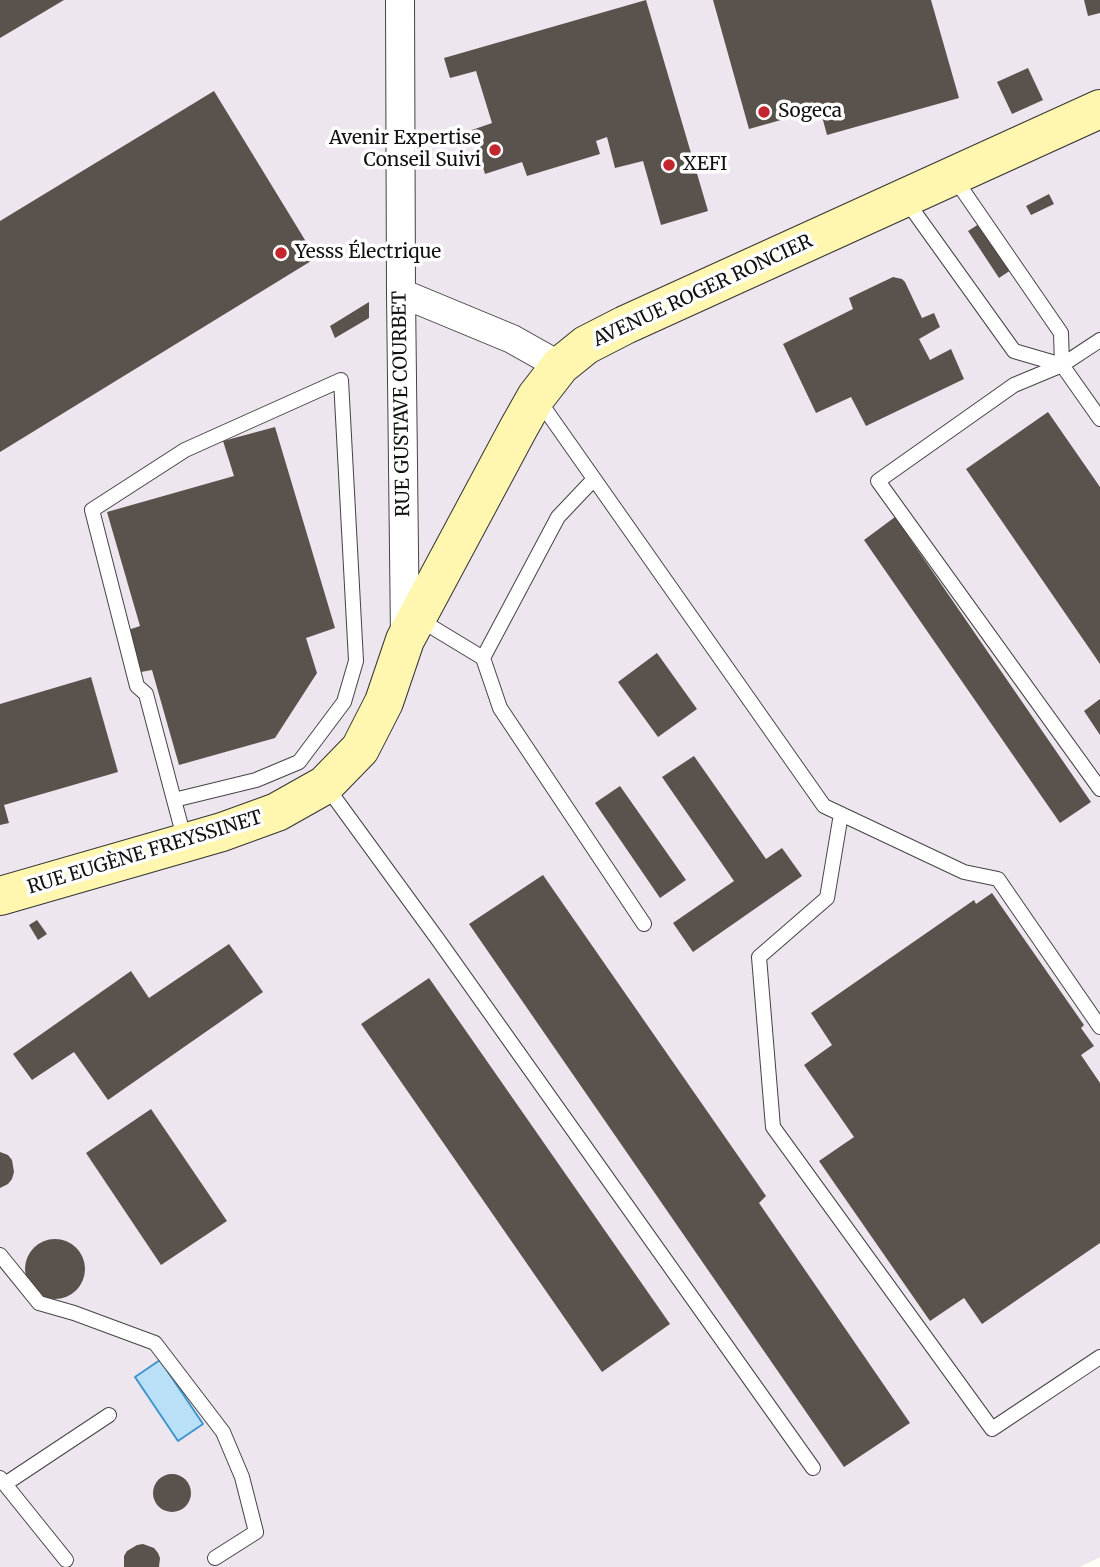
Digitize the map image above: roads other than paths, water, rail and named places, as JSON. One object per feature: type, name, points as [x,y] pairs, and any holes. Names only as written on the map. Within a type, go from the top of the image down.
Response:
[{"type":"street","name":"RUE GUSTAVE COURBET","points":[[400,0],[401,293],[411,629]]},
{"type":"street","name":"AVENUE ROGER RONCIER","points":[[411,629],[536,397],[560,366],[586,345],[1100,109]]},
{"type":"street","points":[[401,293],[512,339],[560,366]]},
{"type":"street","name":"RUE EUGÈNE FREYSSINET","points":[[0,896],[214,835],[277,813],[325,785],[360,748],[384,702],[411,629]]},
{"type":"lane","points":[[953,176],[1061,333],[1062,365],[1100,419]]},
{"type":"lane","points":[[905,198],[1014,351],[1062,365]]},
{"type":"lane","points":[[1100,340],[1062,365],[1014,385],[878,481],[1100,789]]},
{"type":"lane","points":[[174,800],[256,780],[299,762],[344,702],[356,662],[341,380],[185,450],[92,510],[138,686],[146,694],[174,800],[186,843]]},
{"type":"lane","points":[[536,397],[824,806],[964,872],[998,878],[1100,1027]]},
{"type":"lane","points":[[594,479],[558,517],[483,658],[500,708],[644,924]]},
{"type":"lane","points":[[411,629],[483,658]]},
{"type":"lane","points":[[325,785],[424,919],[813,1468]]},
{"type":"lane","points":[[841,814],[827,898],[759,957],[773,1127],[992,1429],[1100,1357]]},
{"type":"lane","points":[[0,1255],[39,1303],[155,1343],[223,1432],[242,1477],[256,1532],[215,1558]]},
{"type":"lane","points":[[66,1560],[2,1481],[109,1415]]},
{"type":"water","points":[[160,1360],[203,1424],[178,1441],[135,1377]]},
{"type":"place","name":"Sogeca","points":[[764,112]]},
{"type":"place","name":"Avenir Expertise Conseil Suivi","points":[[495,150]]},
{"type":"place","name":"XEFI","points":[[669,165]]},
{"type":"place","name":"Yesss Électrique","points":[[281,253]]}]
